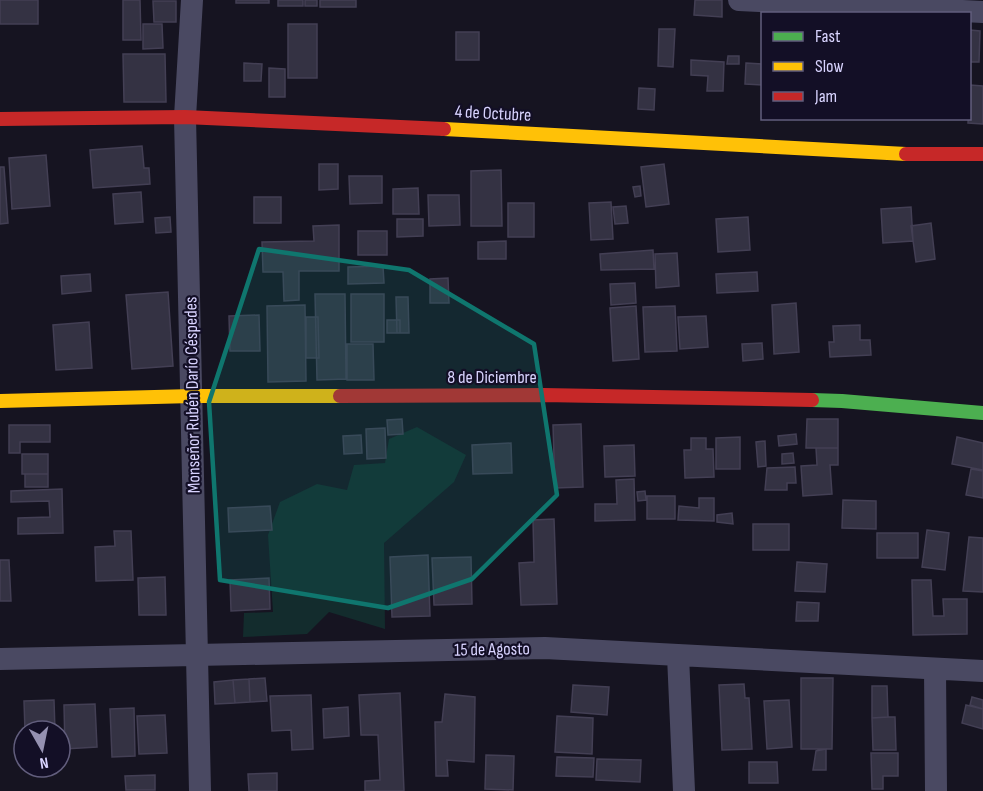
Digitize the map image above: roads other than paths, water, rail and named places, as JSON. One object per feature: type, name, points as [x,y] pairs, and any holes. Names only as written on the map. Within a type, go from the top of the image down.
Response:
[{"type":"street","name":"Monseñor Rubén Darío Céspedes","points":[[192,0],[186,117],[200,791]]},
{"type":"street","points":[[739,0],[983,12]]},
{"type":"street","name":"4 de Octubre","points":[[0,119],[186,117],[463,129],[826,150],[934,155],[983,154]]},
{"type":"street","name":"8 de Diciembre","points":[[0,401],[193,396],[543,395],[830,401],[983,414]]},
{"type":"street","name":"15 de Agosto","points":[[0,659],[546,648],[983,671]]},
{"type":"street","points":[[678,656],[684,791]]},
{"type":"street","points":[[936,669],[936,791]]}]
